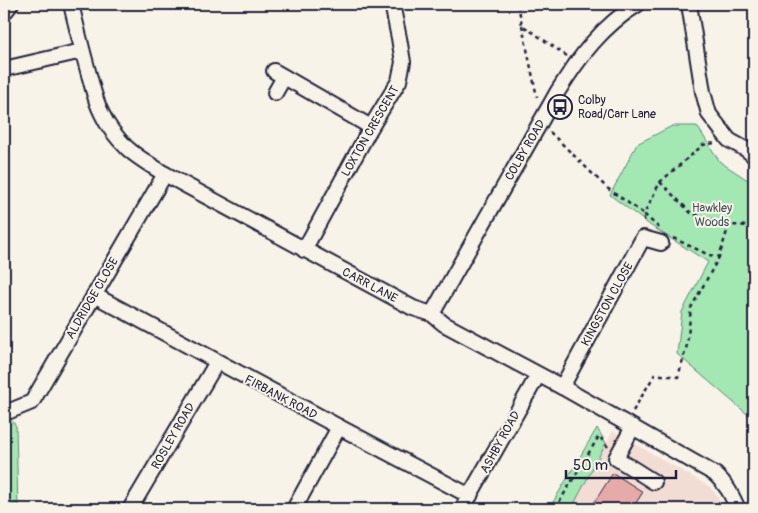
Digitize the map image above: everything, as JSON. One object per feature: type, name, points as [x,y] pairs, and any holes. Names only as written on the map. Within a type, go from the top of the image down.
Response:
[{"type":"street","points":[[4,13],[12,4]]},
{"type":"street","name":"CARR LANE","points":[[71,4],[82,51],[101,113],[108,126],[128,149],[145,162],[413,308],[432,314],[444,324],[562,387],[715,474],[730,491],[738,509]]},
{"type":"street","name":"LOXTON CRESCENT","points":[[304,250],[371,126],[399,81],[402,62],[400,38],[392,4]]},
{"type":"street","name":"COLBY ROAD","points":[[432,314],[576,62],[605,29],[638,4]]},
{"type":"street","points":[[689,4],[703,92],[709,114],[729,140],[754,156]]},
{"type":"street","points":[[4,69],[82,51]]},
{"type":"street","points":[[275,93],[278,74],[371,126]]},
{"type":"street","name":"ALDRIDGE CLOSE","points":[[10,411],[32,402],[165,174]]},
{"type":"street","name":"KINGSTON CLOSE","points":[[562,387],[643,238],[663,236]]},
{"type":"street","name":"FIRBANK ROAD","points":[[94,295],[470,496]]},
{"type":"street","name":"ROSLEY ROAD","points":[[130,509],[217,362]]},
{"type":"street","name":"ASHBY ROAD","points":[[462,509],[538,375]]},
{"type":"street","points":[[630,425],[616,458],[654,482]]},
{"type":"street","points":[[294,509],[339,427]]},
{"type":"path","points":[[518,4],[542,119],[551,134],[607,188],[644,214],[663,236],[709,255],[719,256]]},
{"type":"path","points":[[522,25],[576,62]]},
{"type":"path","points":[[644,214],[660,182],[703,145],[729,140]]},
{"type":"path","points":[[660,182],[691,213],[729,224],[754,226]]},
{"type":"path","points":[[630,425],[655,374],[678,377],[687,345],[691,308],[719,256],[729,224]]},
{"type":"path","points":[[555,509],[598,436],[616,458]]},
{"type":"shaded area","points":[[613,431],[710,487],[724,509],[571,509]]},
{"type":"green space","name":"Hawkley Woods","points":[[672,126],[697,126],[720,162],[754,184],[754,420],[677,354],[682,312],[708,262],[651,226],[610,195],[637,144]]},
{"type":"green space","points":[[4,411],[16,426],[18,509],[4,509]]},
{"type":"green space","points":[[597,428],[606,443],[574,504],[571,509],[549,509]]},
{"type":"building","points":[[613,473],[643,492],[632,509],[590,509]]},
{"type":"place","name":"Colby Road/Carr Lane","points":[[560,107]]}]
